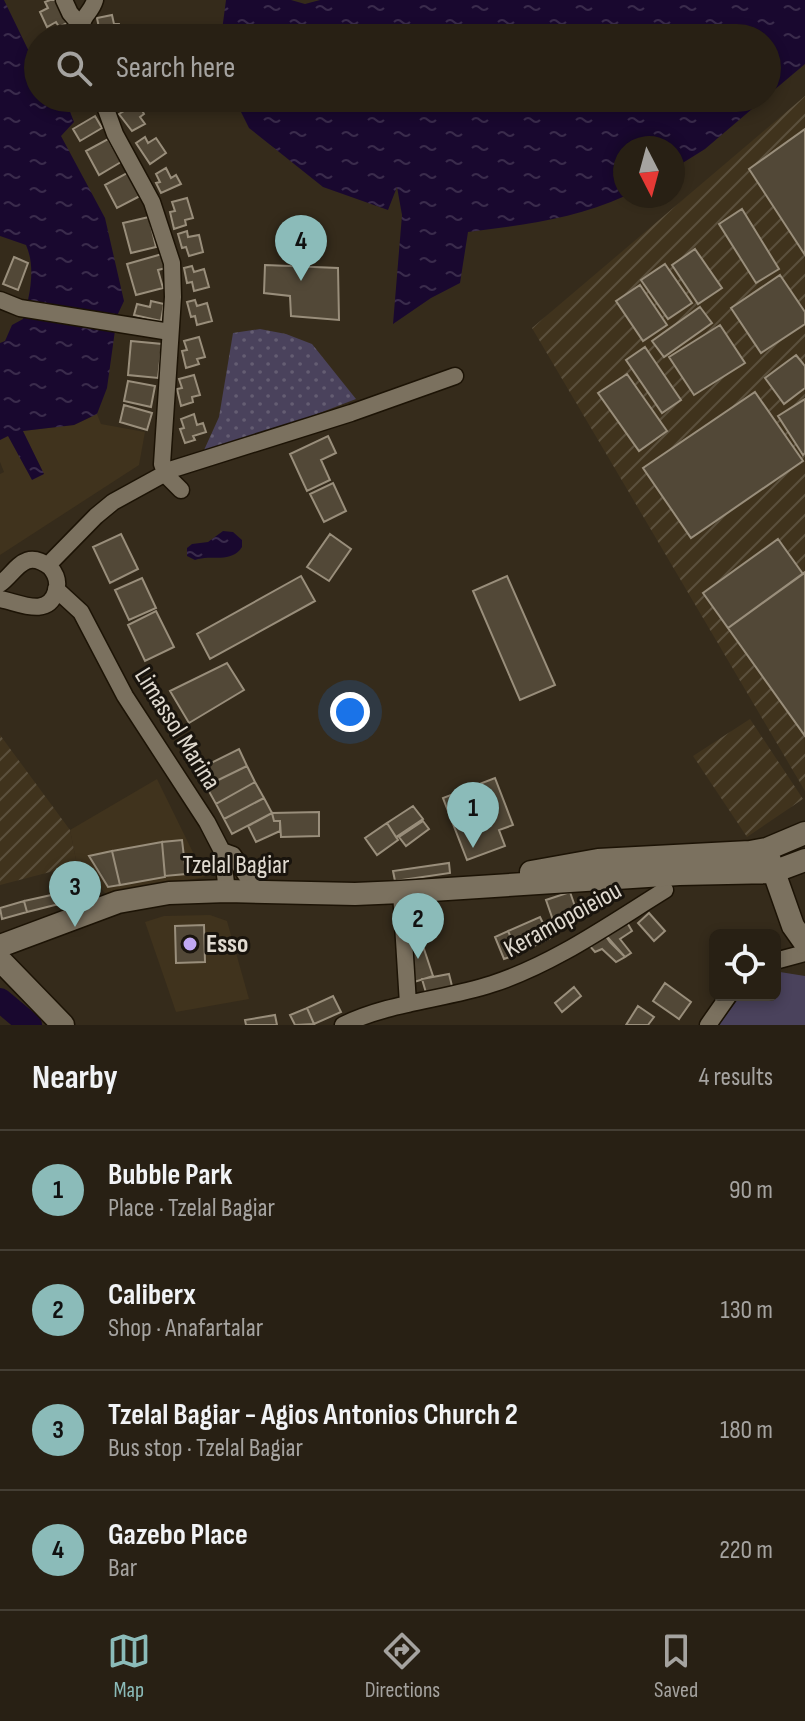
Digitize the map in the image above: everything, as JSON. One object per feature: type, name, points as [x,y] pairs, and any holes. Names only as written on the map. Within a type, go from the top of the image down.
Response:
[{"type":"main road","name":"Tzelal Bagiar","points":[[481,885],[539,870],[598,860],[767,849],[805,833]]},
{"type":"main road","points":[[767,849],[793,926],[805,943]]},
{"type":"main road","name":"Tzelal Bagiar","points":[[0,946],[118,902],[169,893],[401,892],[679,874],[773,872],[805,860]]},
{"type":"main road","points":[[0,960],[51,1022]]},
{"type":"street","points":[[64,0],[78,24]]},
{"type":"street","points":[[85,24],[86,13],[95,0]]},
{"type":"street","points":[[107,112],[115,134],[152,202],[169,251],[173,279],[162,464],[166,475],[181,490]]},
{"type":"street","points":[[0,300],[20,308],[170,332]]},
{"type":"street","points":[[19,603],[5,580],[15,568],[25,561],[37,560],[48,565],[105,509],[166,475],[212,463],[456,379]]},
{"type":"street","name":"Limassol Marina","points":[[48,565],[56,577],[56,589],[81,612],[125,696],[207,822],[222,851],[233,855],[257,892]]},
{"type":"street","points":[[0,599],[31,608],[43,606],[53,597],[56,589]]},
{"type":"street","points":[[222,851],[227,891]]},
{"type":"street","name":"Keramopoieiou","points":[[343,1025],[517,975],[558,955],[665,890]]},
{"type":"street","points":[[401,892],[408,1004]]},
{"type":"street","points":[[781,959],[805,953]]},
{"type":"street","points":[[708,1025],[725,1001]]},
{"type":"shaded area","points":[[805,96],[805,791],[532,328],[673,208],[685,208],[685,198]]},
{"type":"shaded area","points":[[260,329],[286,334],[312,344],[356,399],[200,459],[219,417],[233,333]]},
{"type":"shaded area","points":[[97,414],[101,424],[145,432],[139,465],[0,555],[0,474],[4,472],[0,462],[0,440],[8,436],[44,474],[22,431],[74,425]]},
{"type":"shaded area","points":[[750,719],[803,799],[747,837],[693,756]]},
{"type":"shaded area","points":[[0,735],[70,830],[77,865],[0,885]]},
{"type":"shaded area","points":[[157,779],[205,877],[107,895],[77,865],[70,830]]},
{"type":"shaded area","points":[[210,915],[227,921],[249,999],[176,1012],[145,922],[164,916]]},
{"type":"shaded area","points":[[781,972],[805,976],[805,1025],[719,1025],[737,1001],[781,1001]]},
{"type":"water","points":[[0,0],[4,0],[24,41],[24,112],[70,112],[74,122],[61,136],[105,218],[124,301],[117,316],[107,388],[97,414],[74,425],[23,431],[44,474],[32,480],[8,436],[0,440],[0,343],[5,341],[12,325],[23,319],[31,272],[26,245],[0,236]]},
{"type":"water","points":[[226,0],[291,0],[305,4],[320,0],[805,0],[805,64],[781,84],[781,24],[223,24]]},
{"type":"water","points":[[241,112],[749,112],[705,149],[685,162],[685,136],[613,136],[613,201],[568,216],[468,232],[460,283],[393,324],[402,215],[397,187],[388,210],[323,187],[249,128]]},
{"type":"water","points":[[223,531],[233,532],[242,540],[238,552],[227,557],[195,560],[187,556],[187,548],[192,544],[208,542]]},
{"type":"building","points":[[57,0],[69,22],[46,24],[40,12],[48,8],[45,2]]},
{"type":"building","points":[[112,15],[114,24],[98,24],[97,18]]},
{"type":"building","points":[[143,112],[140,117],[145,124],[132,131],[119,114]]},
{"type":"building","points":[[95,116],[102,128],[80,141],[73,129]]},
{"type":"building","points":[[805,129],[805,255],[749,169]]},
{"type":"building","points":[[145,137],[148,143],[156,138],[166,153],[150,164],[136,143]]},
{"type":"building","points":[[108,139],[121,162],[99,175],[86,151]]},
{"type":"building","points":[[166,168],[171,178],[176,175],[181,184],[161,193],[156,174]]},
{"type":"building","points":[[127,173],[140,196],[117,208],[105,185]]},
{"type":"building","points":[[187,198],[193,218],[185,220],[186,225],[174,229],[170,212],[175,211],[172,202]]},
{"type":"building","points":[[742,209],[779,269],[756,283],[719,224]]},
{"type":"building","points":[[149,217],[156,247],[131,253],[123,223]]},
{"type":"building","points":[[187,231],[188,237],[199,235],[203,252],[189,256],[186,247],[182,248],[178,234]]},
{"type":"building","points":[[695,249],[722,288],[698,304],[672,265]]},
{"type":"building","points":[[162,254],[166,268],[158,270],[163,288],[136,295],[127,264]]},
{"type":"building","points":[[14,257],[28,263],[18,290],[3,284]]},
{"type":"building","points":[[665,264],[692,303],[668,319],[641,280]]},
{"type":"building","points":[[265,265],[338,268],[339,320],[291,316],[290,296],[264,293]]},
{"type":"building","points":[[192,266],[194,272],[204,269],[209,287],[194,291],[192,282],[187,283],[184,268]]},
{"type":"building","points":[[780,275],[805,312],[805,324],[761,353],[731,308]]},
{"type":"building","points":[[640,285],[667,325],[643,341],[616,301]]},
{"type":"building","points":[[195,300],[197,306],[207,303],[212,321],[197,325],[187,302]]},
{"type":"building","points":[[151,301],[164,304],[161,321],[134,315],[137,304],[150,307]]},
{"type":"building","points":[[700,307],[712,323],[664,357],[652,341]]},
{"type":"building","points":[[720,325],[745,363],[694,395],[669,357]]},
{"type":"building","points":[[199,337],[205,357],[197,359],[199,364],[186,368],[182,351],[187,350],[184,341]]},
{"type":"building","points":[[131,341],[162,344],[158,378],[128,375]]},
{"type":"building","points":[[645,347],[681,400],[662,413],[626,360]]},
{"type":"building","points":[[796,355],[805,366],[805,388],[784,404],[765,378]]},
{"type":"building","points":[[627,374],[667,431],[639,451],[598,393]]},
{"type":"building","points":[[194,375],[200,395],[192,397],[193,402],[181,406],[177,389],[182,388],[179,379]]},
{"type":"building","points":[[128,381],[155,386],[151,407],[124,401]]},
{"type":"building","points":[[755,392],[803,461],[691,538],[643,468]]},
{"type":"building","points":[[805,399],[805,453],[803,455],[778,416]]},
{"type":"building","points":[[124,405],[152,413],[147,430],[120,422]]},
{"type":"building","points":[[194,414],[197,425],[203,423],[206,432],[193,436],[195,440],[185,443],[180,429],[184,428],[181,419]]},
{"type":"building","points":[[328,436],[336,453],[321,460],[330,480],[307,491],[290,454]]},
{"type":"building","points":[[333,483],[346,511],[324,522],[310,494]]},
{"type":"building","points":[[121,534],[138,569],[110,583],[93,547]]},
{"type":"building","points":[[330,534],[351,549],[329,581],[307,567]]},
{"type":"building","points":[[778,539],[803,574],[728,628],[703,593]]},
{"type":"building","points":[[805,572],[805,736],[728,628]]},
{"type":"building","points":[[301,576],[315,601],[210,659],[197,634]]},
{"type":"building","points":[[507,576],[555,685],[520,700],[473,591]]},
{"type":"building","points":[[142,578],[156,608],[129,620],[115,590]]},
{"type":"building","points":[[156,611],[174,647],[145,661],[128,625]]},
{"type":"building","points":[[227,663],[244,690],[189,723],[170,691]]},
{"type":"building","points":[[239,749],[247,766],[206,786],[197,770]]},
{"type":"building","points":[[247,766],[255,782],[216,804],[206,786]]},
{"type":"building","points":[[495,778],[513,825],[499,830],[505,846],[467,860],[443,798]]},
{"type":"building","points":[[255,782],[264,798],[224,819],[216,804]]},
{"type":"building","points":[[264,798],[272,813],[232,834],[224,819]]},
{"type":"building","points":[[413,806],[423,819],[396,837],[387,823]]},
{"type":"building","points":[[319,812],[319,836],[281,837],[280,821],[274,821],[272,813]]},
{"type":"building","points":[[272,813],[274,821],[280,821],[280,831],[256,842],[248,826]]},
{"type":"building","points":[[423,821],[429,829],[406,846],[399,837]]},
{"type":"building","points":[[387,823],[398,840],[377,855],[365,838]]},
{"type":"building","points":[[182,840],[186,874],[165,876],[162,842]]},
{"type":"building","points":[[162,842],[165,877],[120,885],[112,851]]},
{"type":"building","points":[[112,851],[120,885],[108,887],[89,856]]},
{"type":"building","points":[[449,863],[450,873],[395,881],[393,871]]},
{"type":"building","points":[[65,892],[67,902],[27,912],[24,901]]},
{"type":"building","points":[[570,892],[578,915],[554,923],[546,900]]},
{"type":"building","points":[[24,901],[27,912],[2,919],[0,908]]},
{"type":"building","points":[[649,913],[665,931],[654,941],[638,923]]},
{"type":"building","points":[[540,917],[550,938],[518,954],[508,931]]},
{"type":"building","points":[[625,919],[632,931],[620,939],[631,953],[625,957],[603,932]]},
{"type":"building","name":"Esso","points":[[204,925],[205,962],[176,963],[175,926]]},
{"type":"building","points":[[508,931],[518,954],[504,959],[495,937]]},
{"type":"building","points":[[603,932],[625,957],[616,962],[602,949],[595,952],[588,944]]},
{"type":"building","points":[[424,949],[433,976],[411,983],[407,954]]},
{"type":"building","points":[[449,974],[453,990],[427,996],[422,979]]},
{"type":"building","points":[[665,983],[691,1002],[679,1019],[653,1001]]},
{"type":"building","points":[[574,987],[581,996],[562,1012],[555,1003]]},
{"type":"building","points":[[333,996],[341,1012],[314,1024],[307,1008]]},
{"type":"building","points":[[638,1006],[654,1017],[648,1025],[626,1025]]},
{"type":"building","points":[[307,1008],[314,1024],[295,1025],[290,1015]]},
{"type":"building","points":[[275,1015],[277,1025],[246,1025],[245,1020]]},
{"type":"waterway","points":[[0,1000],[30,1025]]},
{"type":"place","name":"Gazebo Place","points":[[301,281]]},
{"type":"place","name":"Bubble Park","points":[[473,848]]},
{"type":"place","name":"Tzelal Bagiar - Agios Antonios Church 2","points":[[75,927]]},
{"type":"place","name":"Esso","points":[[190,944]]},
{"type":"place","name":"Caliberx","points":[[418,959]]}]
